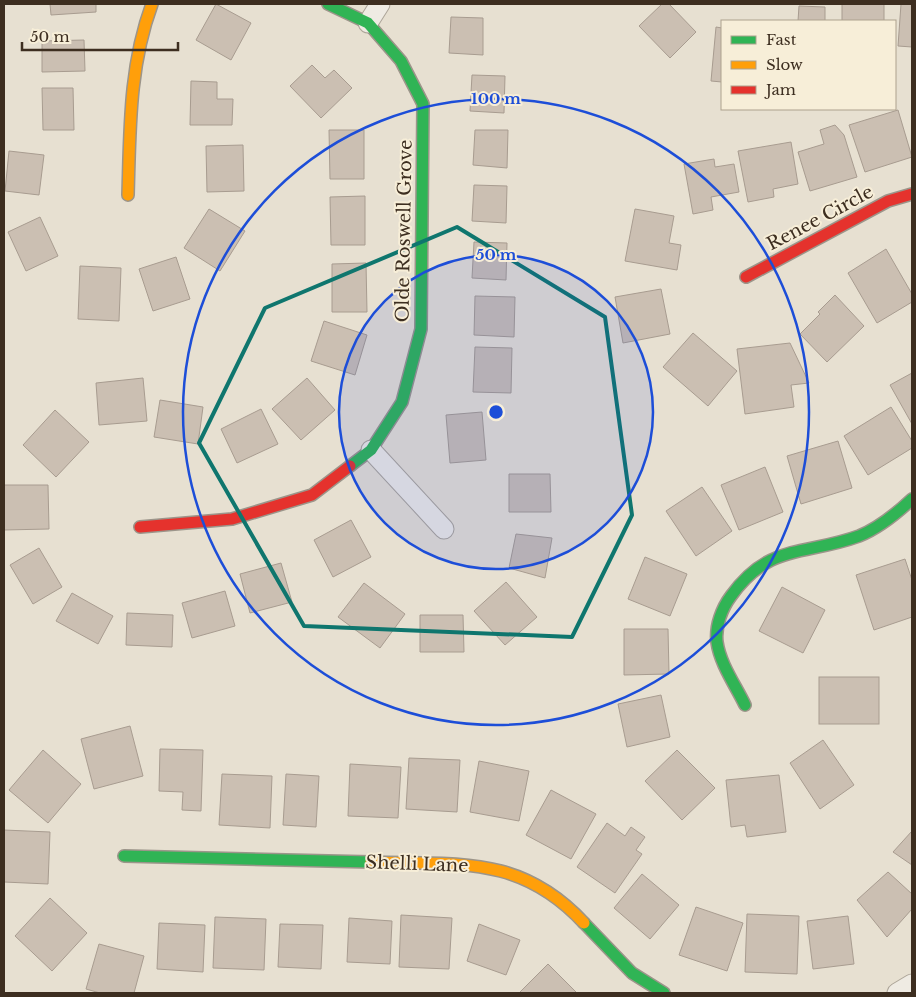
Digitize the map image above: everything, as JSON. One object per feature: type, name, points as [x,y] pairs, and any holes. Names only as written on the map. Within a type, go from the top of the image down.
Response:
[{"type":"street","points":[[128,195],[135,64],[142,27],[152,4]]},
{"type":"street","name":"Olde Roswell Grove","points":[[140,527],[232,518],[312,495],[371,450],[402,402],[421,329],[423,104],[401,61],[368,23],[328,4]]},
{"type":"street","points":[[368,23],[380,4]]},
{"type":"street","name":"Renee Circle","points":[[746,277],[888,201],[912,194]]},
{"type":"street","points":[[371,450],[444,530]]},
{"type":"street","points":[[745,705],[717,643],[722,610],[740,580],[766,559],[789,550],[851,538],[876,528],[900,511],[912,499]]},
{"type":"street","name":"Shelli Lane","points":[[124,856],[470,865],[495,868],[525,878],[551,892],[572,910],[627,971],[650,987],[664,993]]},
{"type":"street","points":[[898,993],[912,984]]},
{"type":"highlighted area","points":[[457,227],[605,317],[632,515],[572,637],[304,626],[199,443],[265,308]]},
{"type":"building","points":[[50,4],[96,4],[96,12],[51,15]]},
{"type":"building","points":[[216,4],[251,23],[231,60],[196,40]]},
{"type":"building","points":[[662,4],[669,4],[696,32],[670,58],[639,26]]},
{"type":"building","points":[[842,4],[884,4],[884,20],[842,20]]},
{"type":"building","points":[[901,4],[912,4],[912,47],[898,46]]},
{"type":"building","points":[[799,6],[825,7],[825,20],[798,20]]},
{"type":"building","points":[[451,17],[483,18],[483,55],[449,53]]},
{"type":"building","points":[[716,27],[721,28],[721,82],[711,81]]},
{"type":"building","points":[[84,40],[85,71],[42,72],[42,41]]},
{"type":"building","points":[[312,65],[325,78],[334,70],[352,88],[321,118],[290,86]]},
{"type":"building","points":[[472,75],[505,76],[504,113],[470,111]]},
{"type":"building","points":[[191,81],[217,82],[217,99],[233,99],[232,125],[190,125]]},
{"type":"building","points":[[42,88],[73,88],[74,130],[43,130]]},
{"type":"building","points":[[898,110],[912,157],[865,172],[849,125]]},
{"type":"building","points":[[835,125],[844,135],[857,177],[810,191],[798,152],[824,144],[820,130]]},
{"type":"building","points":[[329,130],[364,130],[364,179],[330,179]]},
{"type":"building","points":[[475,130],[508,130],[507,168],[473,165]]},
{"type":"building","points":[[791,142],[798,184],[773,189],[774,197],[748,202],[738,151]]},
{"type":"building","points":[[243,145],[244,191],[207,192],[206,146]]},
{"type":"building","points":[[9,151],[44,155],[39,195],[5,191]]},
{"type":"building","points":[[714,159],[715,167],[734,164],[739,192],[711,197],[713,210],[693,214],[684,164]]},
{"type":"building","points":[[474,185],[507,186],[506,223],[472,221]]},
{"type":"building","points":[[365,196],[365,245],[331,245],[330,197]]},
{"type":"building","points":[[209,209],[245,231],[220,271],[184,248]]},
{"type":"building","points":[[635,209],[674,216],[669,243],[681,245],[677,270],[625,261]]},
{"type":"building","points":[[40,217],[58,256],[26,271],[8,232]]},
{"type":"building","points":[[474,242],[507,243],[506,280],[472,278]]},
{"type":"building","points":[[886,249],[912,294],[912,302],[877,323],[848,273]]},
{"type":"building","points":[[176,257],[190,299],[153,311],[139,269]]},
{"type":"building","points":[[366,263],[367,312],[332,312],[332,264]]},
{"type":"building","points":[[80,266],[121,268],[119,321],[78,319]]},
{"type":"building","points":[[661,289],[670,334],[623,343],[615,297]]},
{"type":"building","points":[[835,295],[864,326],[827,362],[800,334],[820,314],[818,312]]},
{"type":"building","points":[[475,296],[515,297],[514,337],[474,335]]},
{"type":"building","points":[[324,321],[367,335],[355,375],[311,361]]},
{"type":"building","points":[[693,333],[737,371],[708,406],[663,367]]},
{"type":"building","points":[[790,343],[809,383],[791,385],[794,407],[745,414],[737,349]]},
{"type":"building","points":[[475,347],[512,348],[511,393],[473,392]]},
{"type":"building","points":[[912,373],[912,424],[890,385]]},
{"type":"building","points":[[143,378],[147,421],[99,425],[96,383]]},
{"type":"building","points":[[307,378],[335,410],[301,440],[272,409]]},
{"type":"building","points":[[160,400],[203,407],[198,444],[154,437]]},
{"type":"building","points":[[891,407],[912,441],[912,448],[868,475],[844,436]]},
{"type":"building","points":[[261,409],[278,444],[237,463],[221,429]]},
{"type":"building","points":[[55,410],[89,442],[56,477],[23,445]]},
{"type":"building","points":[[482,412],[486,460],[450,463],[446,415]]},
{"type":"building","points":[[838,441],[852,488],[801,504],[787,456]]},
{"type":"building","points":[[765,467],[783,512],[739,530],[721,485]]},
{"type":"building","points":[[509,474],[550,474],[551,512],[509,512]]},
{"type":"building","points":[[4,485],[48,485],[49,529],[4,530]]},
{"type":"building","points":[[702,487],[732,531],[696,556],[666,511]]},
{"type":"building","points":[[351,520],[371,557],[333,577],[314,540]]},
{"type":"building","points":[[516,534],[552,538],[545,578],[509,568]]},
{"type":"building","points":[[39,548],[62,587],[33,604],[10,565]]},
{"type":"building","points":[[645,557],[687,574],[670,616],[628,599]]},
{"type":"building","points":[[905,559],[912,580],[912,617],[874,630],[856,575]]},
{"type":"building","points":[[281,563],[292,602],[250,613],[240,574]]},
{"type":"building","points":[[506,582],[537,617],[505,645],[474,611]]},
{"type":"building","points":[[364,583],[405,614],[380,648],[338,617]]},
{"type":"building","points":[[782,587],[825,610],[803,653],[759,631]]},
{"type":"building","points":[[225,591],[235,626],[192,638],[182,603]]},
{"type":"building","points":[[72,593],[113,616],[98,644],[56,621]]},
{"type":"building","points":[[127,613],[173,615],[172,647],[126,645]]},
{"type":"building","points":[[420,615],[463,615],[464,652],[420,652]]},
{"type":"building","points":[[624,629],[668,629],[669,674],[624,675]]},
{"type":"building","points":[[819,677],[879,677],[879,724],[819,724]]},
{"type":"building","points":[[661,695],[670,737],[627,747],[618,704]]},
{"type":"building","points":[[130,726],[143,776],[94,789],[81,739]]},
{"type":"building","points":[[823,740],[854,785],[820,809],[790,763]]},
{"type":"building","points":[[160,749],[203,750],[201,811],[182,810],[183,792],[159,791]]},
{"type":"building","points":[[43,750],[81,784],[48,823],[9,790]]},
{"type":"building","points":[[677,750],[715,788],[682,820],[645,781]]},
{"type":"building","points":[[409,758],[460,760],[457,812],[406,809]]},
{"type":"building","points":[[479,761],[529,771],[519,821],[470,812]]},
{"type":"building","points":[[350,764],[401,767],[398,818],[348,816]]},
{"type":"building","points":[[222,774],[272,776],[270,828],[219,825]]},
{"type":"building","points":[[286,774],[319,776],[316,827],[283,825]]},
{"type":"building","points":[[779,775],[786,832],[747,837],[745,825],[731,827],[726,780]]},
{"type":"building","points":[[551,790],[596,814],[571,859],[526,835]]},
{"type":"building","points":[[607,823],[625,836],[631,827],[645,837],[636,850],[642,854],[615,893],[577,867]]},
{"type":"building","points":[[4,830],[50,832],[48,884],[4,882]]},
{"type":"building","points":[[912,831],[912,865],[893,852]]},
{"type":"building","points":[[888,872],[912,894],[912,909],[887,937],[857,900]]},
{"type":"building","points":[[642,874],[679,905],[650,939],[614,908]]},
{"type":"building","points":[[50,898],[87,933],[52,971],[15,936]]},
{"type":"building","points":[[696,907],[743,923],[727,971],[679,955]]},
{"type":"building","points":[[747,914],[799,916],[797,974],[745,972]]},
{"type":"building","points":[[401,915],[452,918],[449,969],[399,967]]},
{"type":"building","points":[[848,916],[854,964],[813,969],[807,921]]},
{"type":"building","points":[[215,917],[266,919],[264,970],[213,968]]},
{"type":"building","points":[[349,918],[392,921],[390,964],[347,962]]},
{"type":"building","points":[[159,923],[205,925],[203,972],[157,969]]},
{"type":"building","points":[[280,924],[323,925],[321,969],[278,967]]},
{"type":"building","points":[[479,924],[520,940],[506,975],[467,961]]},
{"type":"building","points":[[99,944],[144,956],[134,993],[100,993],[86,989]]},
{"type":"building","points":[[548,964],[577,993],[519,993]]},
{"type":"traffic: fast","points":[[328,4],[368,23],[401,61],[423,104],[421,329],[402,402],[371,450],[350,466]]},
{"type":"traffic: fast","points":[[745,705],[725,667],[717,642],[720,618],[731,596],[745,579],[774,559],[789,553],[859,536],[887,520],[912,499]]},
{"type":"traffic: fast","points":[[124,856],[371,862]]},
{"type":"traffic: fast","points":[[584,923],[632,973],[664,993]]},
{"type":"traffic: slow","points":[[128,195],[132,98],[144,27],[152,4]]},
{"type":"traffic: slow","points":[[371,862],[459,864],[511,874],[536,885],[560,901],[584,923]]},
{"type":"traffic: jam","points":[[746,277],[888,201],[912,194]]},
{"type":"traffic: jam","points":[[140,527],[232,519],[312,495],[350,466]]}]
